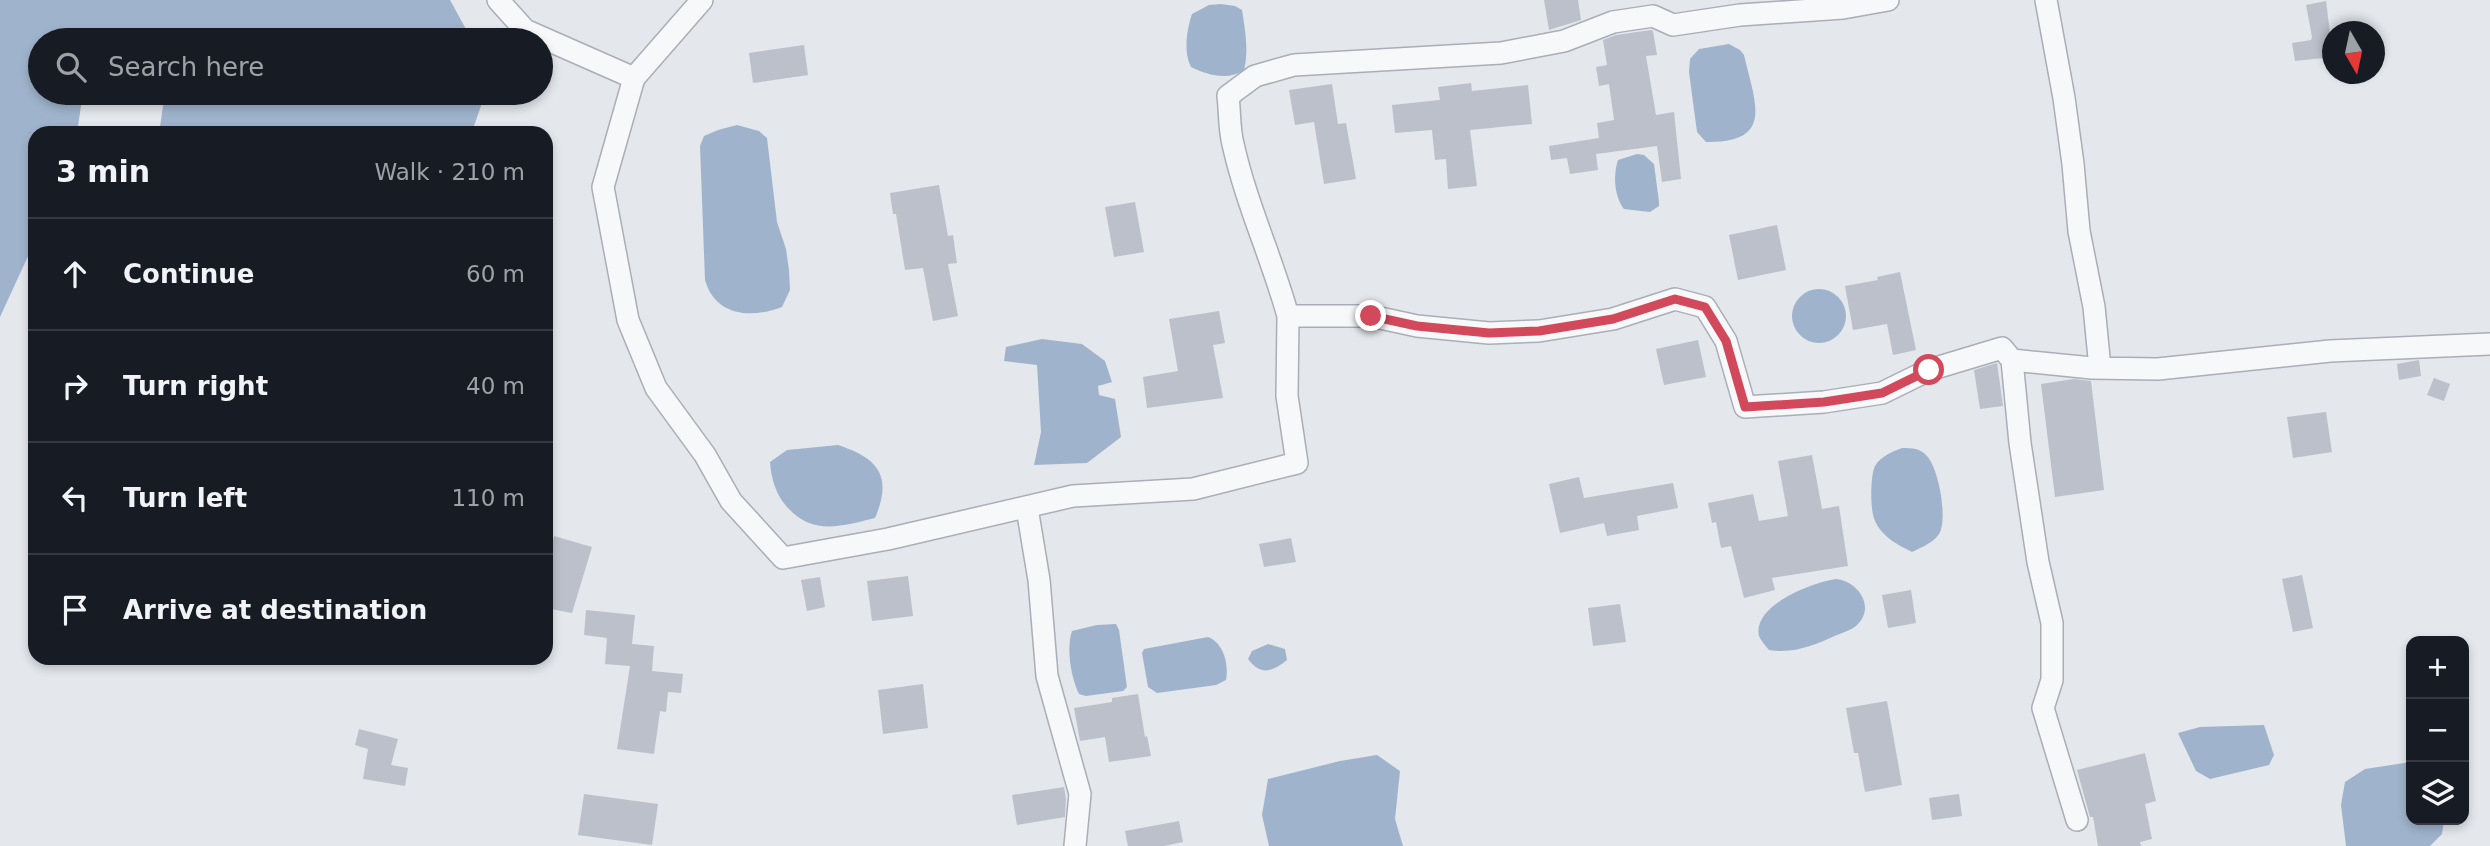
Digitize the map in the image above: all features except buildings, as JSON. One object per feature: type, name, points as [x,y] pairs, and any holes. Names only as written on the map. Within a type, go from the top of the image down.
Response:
[{"type":"street","points":[[498,0],[523,28]]},
{"type":"street","points":[[702,0],[634,78],[603,187],[628,320],[656,388],[705,455],[731,501],[783,558],[888,539],[1073,496],[1193,489],[1297,463],[1287,396],[1287,316],[1276,273],[1247,198],[1232,141],[1228,96],[1255,76],[1294,65],[1501,53],[1564,41],[1613,22],[1653,16],[1673,25],[1740,15],[1843,8],[1888,0]]},
{"type":"street","points":[[2046,0],[2064,98],[2079,231],[2094,307],[2099,368]]},
{"type":"street","points":[[553,42],[634,78]]},
{"type":"street","points":[[1287,316],[1371,316],[1417,326],[1489,333],[1539,331],[1613,319],[1675,299],[1705,307],[1726,341],[1745,407],[1824,402],[1882,393],[1929,370],[2002,348],[2012,360],[2020,443],[2038,562],[2052,623],[2052,680],[2043,708],[2077,820]]},
{"type":"street","points":[[2012,360],[2099,368],[2158,369],[2330,351],[2490,344]]},
{"type":"street","points":[[1027,508],[1039,580],[1047,676],[1080,794],[1074,846]]},
{"type":"water","points":[[0,0],[450,0],[465,28],[28,28],[28,105],[81,105],[78,126],[28,126],[28,256],[0,317]]},
{"type":"water","points":[[1221,4],[1242,10],[1246,40],[1244,70],[1224,76],[1191,67],[1186,48],[1192,14],[1209,5]]},
{"type":"water","points":[[1729,44],[1744,55],[1755,104],[1755,117],[1751,128],[1743,136],[1728,141],[1706,142],[1697,132],[1689,72],[1690,59],[1699,49]]},
{"type":"water","points":[[163,105],[481,105],[474,126],[160,126]]},
{"type":"water","points":[[737,125],[759,131],[767,138],[777,222],[786,249],[789,270],[790,290],[782,307],[758,313],[736,312],[726,308],[710,292],[705,280],[700,146],[704,136]]},
{"type":"water","points":[[1637,154],[1644,155],[1654,164],[1659,206],[1650,212],[1624,209],[1616,192],[1615,172],[1618,160]]},
{"type":"water","points":[[1819,289],[1838,297],[1846,316],[1838,335],[1819,343],[1800,335],[1792,316],[1800,297]]},
{"type":"water","points":[[1042,339],[1082,344],[1105,361],[1112,382],[1098,386],[1099,395],[1115,399],[1121,437],[1087,463],[1034,465],[1041,432],[1037,365],[1004,361],[1006,347]]},
{"type":"water","points":[[838,445],[863,456],[878,471],[882,480],[882,491],[875,518],[840,526],[807,522],[787,507],[780,497],[770,462],[787,450]]},
{"type":"water","points":[[1902,448],[1919,450],[1927,456],[1935,472],[1942,507],[1942,527],[1937,537],[1912,552],[1882,532],[1872,510],[1871,486],[1875,466],[1884,457]]},
{"type":"water","points":[[1836,579],[1851,584],[1862,596],[1865,610],[1857,625],[1804,648],[1769,650],[1759,636],[1759,625],[1765,614],[1774,605],[1800,590]]},
{"type":"water","points":[[1116,624],[1127,687],[1123,691],[1086,696],[1079,694],[1070,663],[1072,631]]},
{"type":"water","points":[[1208,637],[1222,649],[1227,668],[1226,680],[1216,685],[1157,693],[1148,687],[1142,653],[1144,649]]},
{"type":"water","points":[[1268,644],[1285,649],[1287,660],[1271,669],[1262,670],[1248,659],[1252,651]]},
{"type":"water","points":[[2264,725],[2274,755],[2269,765],[2210,779],[2196,771],[2178,733],[2200,727]]},
{"type":"water","points":[[1377,755],[1400,771],[1395,819],[1403,846],[1269,846],[1262,815],[1268,779]]},
{"type":"water","points":[[2406,763],[2406,825],[2443,825],[2442,834],[2430,846],[2346,846],[2341,805],[2345,782],[2365,769]]},
{"type":"route","points":[[1371,316],[1417,326],[1489,333],[1539,331],[1613,319],[1675,299],[1705,307],[1726,341],[1745,407],[1824,402],[1882,393],[1929,370]]}]
